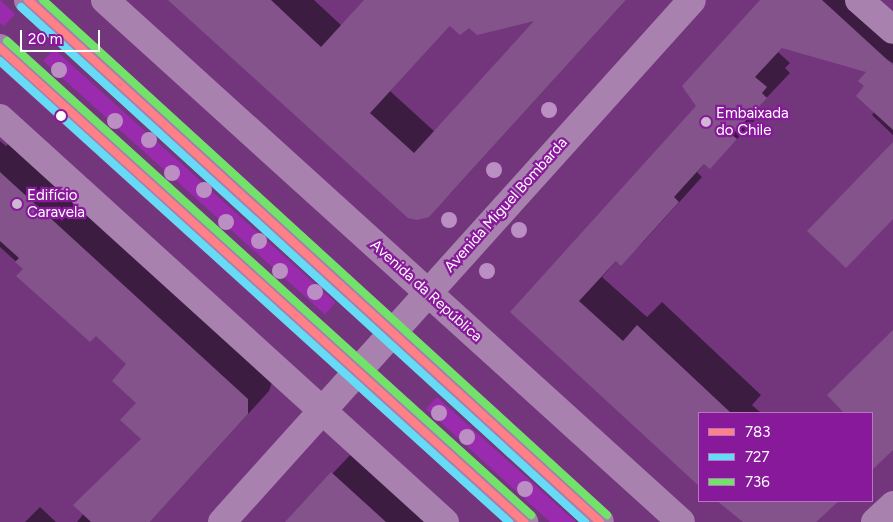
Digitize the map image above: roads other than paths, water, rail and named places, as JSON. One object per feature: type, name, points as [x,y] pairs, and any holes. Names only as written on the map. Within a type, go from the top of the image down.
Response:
[{"type":"main road","points":[[28,0],[600,522]]},
{"type":"main road","points":[[0,48],[524,522]]},
{"type":"street","name":"Avenida da República","points":[[105,0],[680,522]]},
{"type":"street","name":"Avenida Miguel Bombarda","points":[[222,522],[692,0]]},
{"type":"street","points":[[859,0],[893,30]]},
{"type":"street","points":[[0,118],[445,522]]},
{"type":"street","points":[[875,522],[893,505]]},
{"type":"place","name":"Embaixada do Chile","points":[[706,122]]},
{"type":"place","name":"Edifício Caravela","points":[[17,204]]}]
